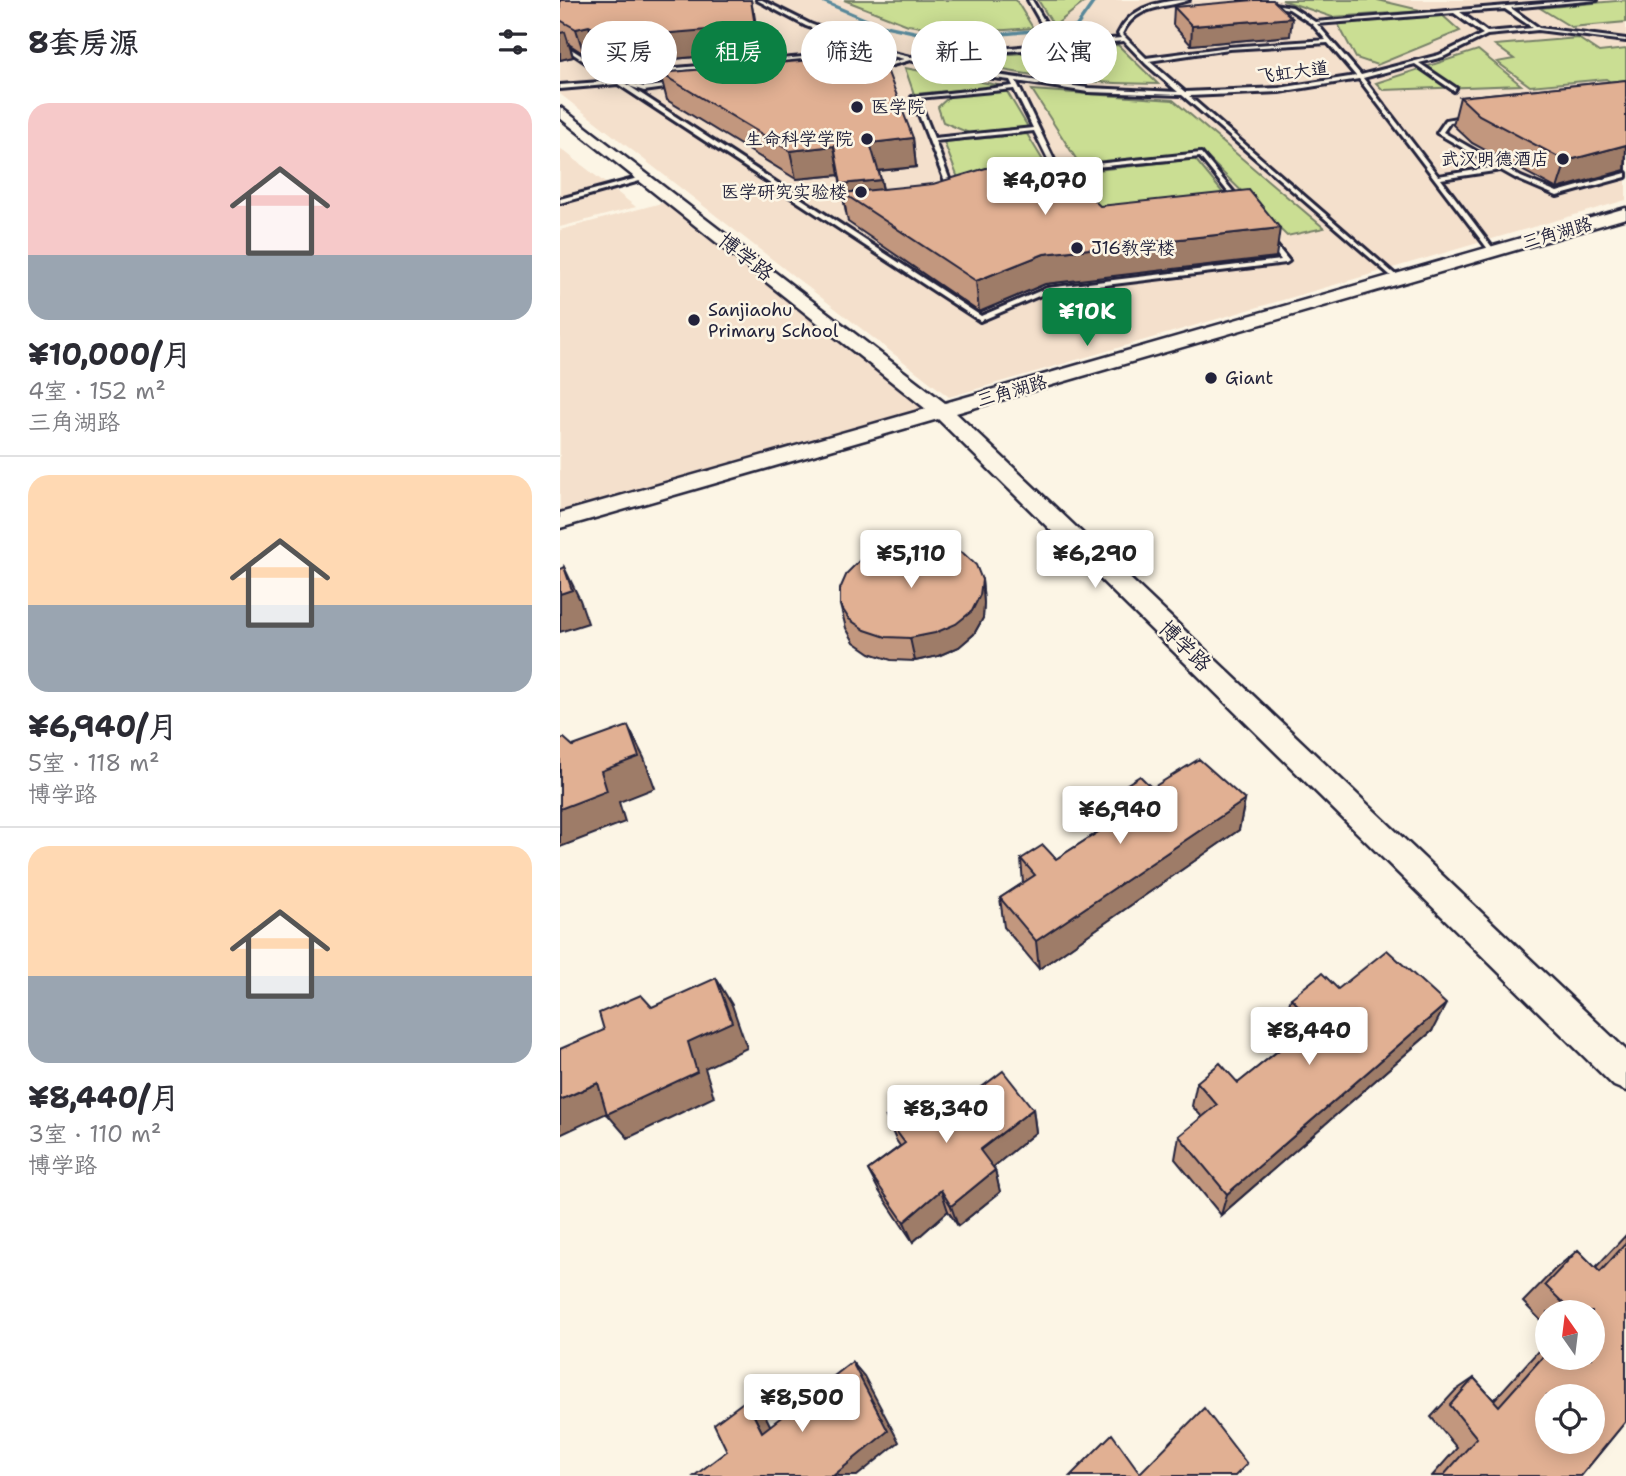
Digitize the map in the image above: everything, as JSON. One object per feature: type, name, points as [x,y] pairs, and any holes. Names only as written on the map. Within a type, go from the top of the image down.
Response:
[{"type":"street","name":"博学路","points":[[560,111],[942,411],[1626,1074]]},
{"type":"street","name":"三角湖路","points":[[560,521],[1626,213]]},
{"type":"lane","name":"飞虹大道","points":[[759,0],[801,21]]},
{"type":"lane","points":[[1030,0],[1042,21]]},
{"type":"lane","points":[[1188,0],[1162,4],[1131,15],[1120,34],[1146,60],[1397,279]]},
{"type":"lane","points":[[1242,0],[1290,8],[1314,23],[1360,77],[1493,252]]},
{"type":"lane","points":[[1314,23],[1595,0]]},
{"type":"lane","points":[[1506,7],[1538,29]]},
{"type":"lane","points":[[1456,12],[1486,34]]},
{"type":"lane","name":"飞虹大道","points":[[897,56],[969,73],[1088,90],[1187,94],[1279,90],[1360,77],[1441,56],[1486,34],[1538,29],[1626,40]]},
{"type":"lane","points":[[1117,40],[1125,39]]},
{"type":"lane","points":[[1146,60],[1229,48],[1331,41]]},
{"type":"lane","points":[[560,43],[581,57]]},
{"type":"lane","points":[[897,62],[1021,48]]},
{"type":"lane","points":[[677,69],[801,58]]},
{"type":"lane","points":[[1416,62],[1454,89]]},
{"type":"lane","points":[[1012,79],[1056,170]]},
{"type":"lane","points":[[560,87],[595,84]]},
{"type":"lane","points":[[622,84],[980,319],[1047,290],[1286,261],[1260,229]]},
{"type":"lane","points":[[626,84],[644,89],[686,85]]},
{"type":"lane","points":[[947,183],[915,97],[1015,87]]},
{"type":"lane","points":[[1474,117],[1448,121],[1440,133],[1503,169],[1557,194],[1626,175]]},
{"type":"lane","points":[[931,140],[1036,129]]},
{"type":"lane","points":[[1042,172],[1201,155],[1243,207]]},
{"type":"lane","points":[[1437,178],[1503,169]]},
{"type":"lane","points":[[560,201],[568,195],[645,178]]},
{"type":"lane","points":[[935,186],[961,181]]},
{"type":"lane","points":[[829,220],[841,218]]},
{"type":"shaded area","points":[[560,0],[1626,0],[1626,200],[949,397],[560,94]]},
{"type":"shaded area","points":[[560,148],[636,207],[560,227]]},
{"type":"shaded area","name":"Sanjiaohu Primary School","points":[[673,200],[942,411],[560,521],[560,230]]},
{"type":"green space","points":[[844,0],[1016,0],[1029,21],[1021,21],[1021,29],[1007,30],[1007,21],[911,21],[911,25]]},
{"type":"green space","points":[[1038,0],[1087,0],[1060,21],[1051,21]]},
{"type":"green space","points":[[1282,0],[1378,0],[1424,11],[1332,17]]},
{"type":"green space","points":[[1626,0],[1626,22],[1571,27],[1540,8]]},
{"type":"green space","points":[[1442,15],[1460,31],[1377,65],[1356,58],[1338,24]]},
{"type":"green space","points":[[1578,38],[1599,52],[1626,49],[1626,93],[1606,79],[1530,86],[1497,62],[1514,59],[1495,45]]},
{"type":"green space","points":[[1118,45],[1158,84],[1117,82]]},
{"type":"green space","points":[[1478,50],[1521,85],[1383,90],[1376,83]]},
{"type":"green space","points":[[1021,53],[1021,73],[1007,71],[1007,54]]},
{"type":"green space","points":[[905,68],[911,69],[911,84],[1003,86],[914,94]]},
{"type":"green space","points":[[1006,90],[1028,127],[969,133],[943,122],[938,107],[950,96]]},
{"type":"green space","points":[[1032,90],[1173,100],[1324,228],[1287,236],[1202,152],[1080,165]]},
{"type":"green space","points":[[1027,134],[1047,167],[958,178],[944,142]]},
{"type":"green space","points":[[1195,159],[1242,216],[1099,232],[989,182]]},
{"type":"building","points":[[560,0],[751,0],[754,21],[691,21],[691,31],[677,33],[677,21],[581,21],[581,28],[576,29],[560,20]]},
{"type":"building","points":[[1273,0],[1292,18],[1192,26],[1174,7]]},
{"type":"building","points":[[801,61],[801,84],[892,84],[913,138],[870,143],[881,180],[841,184],[834,146],[790,151],[677,83],[677,72],[691,70],[691,84],[787,84],[787,62]]},
{"type":"building","points":[[1626,80],[1626,145],[1566,161],[1479,115],[1460,97]]},
{"type":"building","points":[[1028,166],[1063,171],[1100,206],[1249,190],[1280,228],[1044,254],[976,281],[843,193],[933,184],[986,168]]},
{"type":"building","points":[[900,543],[945,545],[963,553],[976,565],[982,580],[980,595],[972,611],[956,624],[935,633],[910,638],[886,637],[865,630],[849,619],[840,605],[840,589],[847,573],[860,560],[879,550]]},
{"type":"building","points":[[564,567],[572,590],[560,594],[560,569]]},
{"type":"building","points":[[628,726],[639,757],[601,771],[607,791],[560,809],[560,739],[564,738],[573,746]]},
{"type":"building","points":[[1199,759],[1245,800],[1036,941],[1000,898],[1035,875],[1021,859],[1043,845],[1056,859],[1128,813],[1110,795],[1140,776],[1152,788]]},
{"type":"building","points":[[1387,950],[1446,1004],[1227,1194],[1179,1136],[1217,1105],[1197,1082],[1220,1063],[1238,1083],[1314,1022],[1291,998],[1322,973],[1338,989]]},
{"type":"building","points":[[716,978],[732,1022],[688,1042],[697,1072],[607,1114],[598,1083],[560,1100],[560,1049],[604,1030],[599,1013],[641,995],[652,1007]]},
{"type":"building","points":[[1003,1071],[1033,1109],[980,1150],[995,1170],[951,1206],[941,1190],[904,1222],[868,1170],[905,1143],[886,1117],[925,1088],[945,1115]]},
{"type":"building","points":[[1626,1243],[1626,1421],[1605,1447],[1605,1384],[1535,1384],[1535,1454],[1599,1454],[1581,1476],[1443,1476],[1477,1438],[1450,1405],[1474,1378],[1499,1406],[1535,1366],[1535,1370],[1605,1370],[1605,1300],[1560,1300],[1545,1285],[1578,1250],[1600,1272]]},
{"type":"building","points":[[852,1362],[888,1431],[833,1476],[694,1476],[727,1451],[714,1424],[746,1400],[762,1432]]},
{"type":"building","points":[[1204,1408],[1247,1464],[1235,1476],[1070,1476],[1112,1434],[1140,1473]]},
{"type":"waterway","points":[[820,0],[876,24],[947,39],[1076,27],[1095,0]]},
{"type":"place","name":"医学院","points":[[857,107]]},
{"type":"place","name":"生命科学学院","points":[[867,139]]},
{"type":"place","name":"武汉明德酒店","points":[[1563,159]]},
{"type":"place","name":"医学研究实验楼","points":[[861,192]]},
{"type":"place","name":"J16教学楼","points":[[1077,248]]},
{"type":"place","name":"Sanjiaohu Primary School","points":[[694,320]]},
{"type":"place","name":"Giant","points":[[1211,378]]}]
